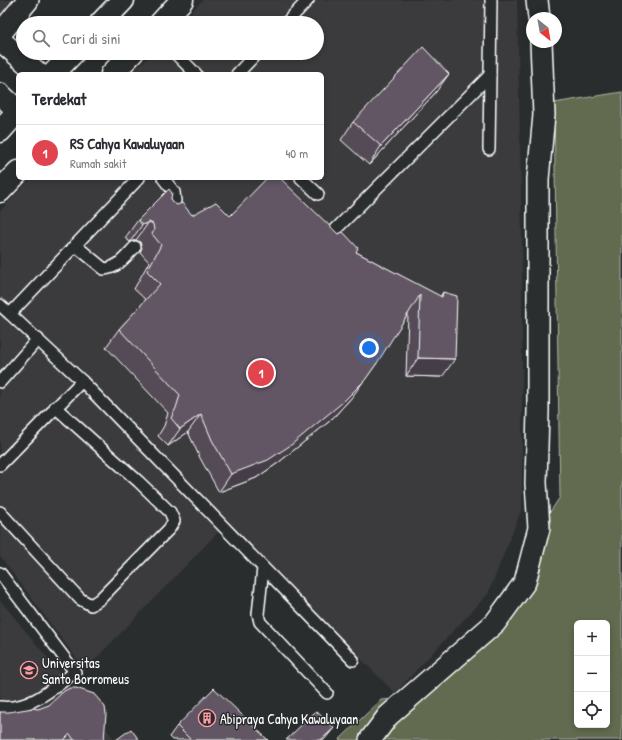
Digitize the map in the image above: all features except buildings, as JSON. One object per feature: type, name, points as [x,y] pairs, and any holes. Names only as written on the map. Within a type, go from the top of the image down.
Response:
[{"type":"main road","points":[[108,16],[123,0]]},
{"type":"main road","points":[[167,16],[182,0]]},
{"type":"main road","points":[[55,72],[66,60]]},
{"type":"main road","points":[[114,72],[125,60]]},
{"type":"main road","points":[[0,131],[16,113]]},
{"type":"main road","points":[[0,191],[16,174]]},
{"type":"street","points":[[0,34],[28,0]]},
{"type":"street","points":[[537,0],[538,12]]},
{"type":"street","points":[[0,40],[16,54]]},
{"type":"street","points":[[370,740],[388,716],[495,623],[524,582],[539,528],[536,483],[538,411],[538,179],[544,115],[541,48]]},
{"type":"street","points":[[23,60],[37,72]]},
{"type":"street","points":[[0,94],[16,109]]},
{"type":"lane","points":[[293,16],[308,0]]},
{"type":"lane","points":[[489,149],[491,0]]},
{"type":"lane","points":[[182,60],[194,72]]},
{"type":"lane","points":[[239,72],[250,60]]},
{"type":"lane","points":[[332,232],[490,75]]},
{"type":"lane","points":[[10,314],[136,180]]},
{"type":"lane","points":[[165,180],[174,192],[175,201],[166,216]]},
{"type":"lane","points":[[303,180],[318,194]]},
{"type":"lane","points":[[75,245],[104,269],[113,268],[135,248]]},
{"type":"lane","points":[[0,305],[82,381],[353,660]]},
{"type":"lane","points":[[0,382],[38,339]]},
{"type":"lane","points":[[0,465],[82,381]]},
{"type":"lane","points":[[0,512],[80,600],[91,605],[100,599],[169,529],[174,521],[170,512],[55,407]]},
{"type":"lane","points":[[263,568],[258,614],[260,622],[327,693]]},
{"type":"lane","points":[[0,573],[4,586],[75,672],[33,701],[7,708],[0,708]]},
{"type":"shaded area","points":[[0,0],[13,0],[0,14]]},
{"type":"shaded area","points":[[203,0],[517,0],[522,239],[522,508],[488,594],[395,693],[226,524],[85,670],[0,556],[0,211],[29,180],[324,180],[324,72],[133,72],[145,60],[324,60],[324,16],[187,16]]},
{"type":"shaded area","name":"Universitas Santo Borromeus","points":[[0,600],[115,740],[0,740]]},
{"type":"green space","points":[[622,92],[622,740],[339,740],[381,700],[424,697],[508,611],[531,541],[560,497],[554,103]]},
{"type":"place","name":"RS Cahya Kawaluyaan","points":[[261,373]]},
{"type":"place","name":"Universitas Santo Borromeus","points":[[29,670]]},
{"type":"place","name":"Abipraya Cahya Kawaluyaan","points":[[207,718]]}]
